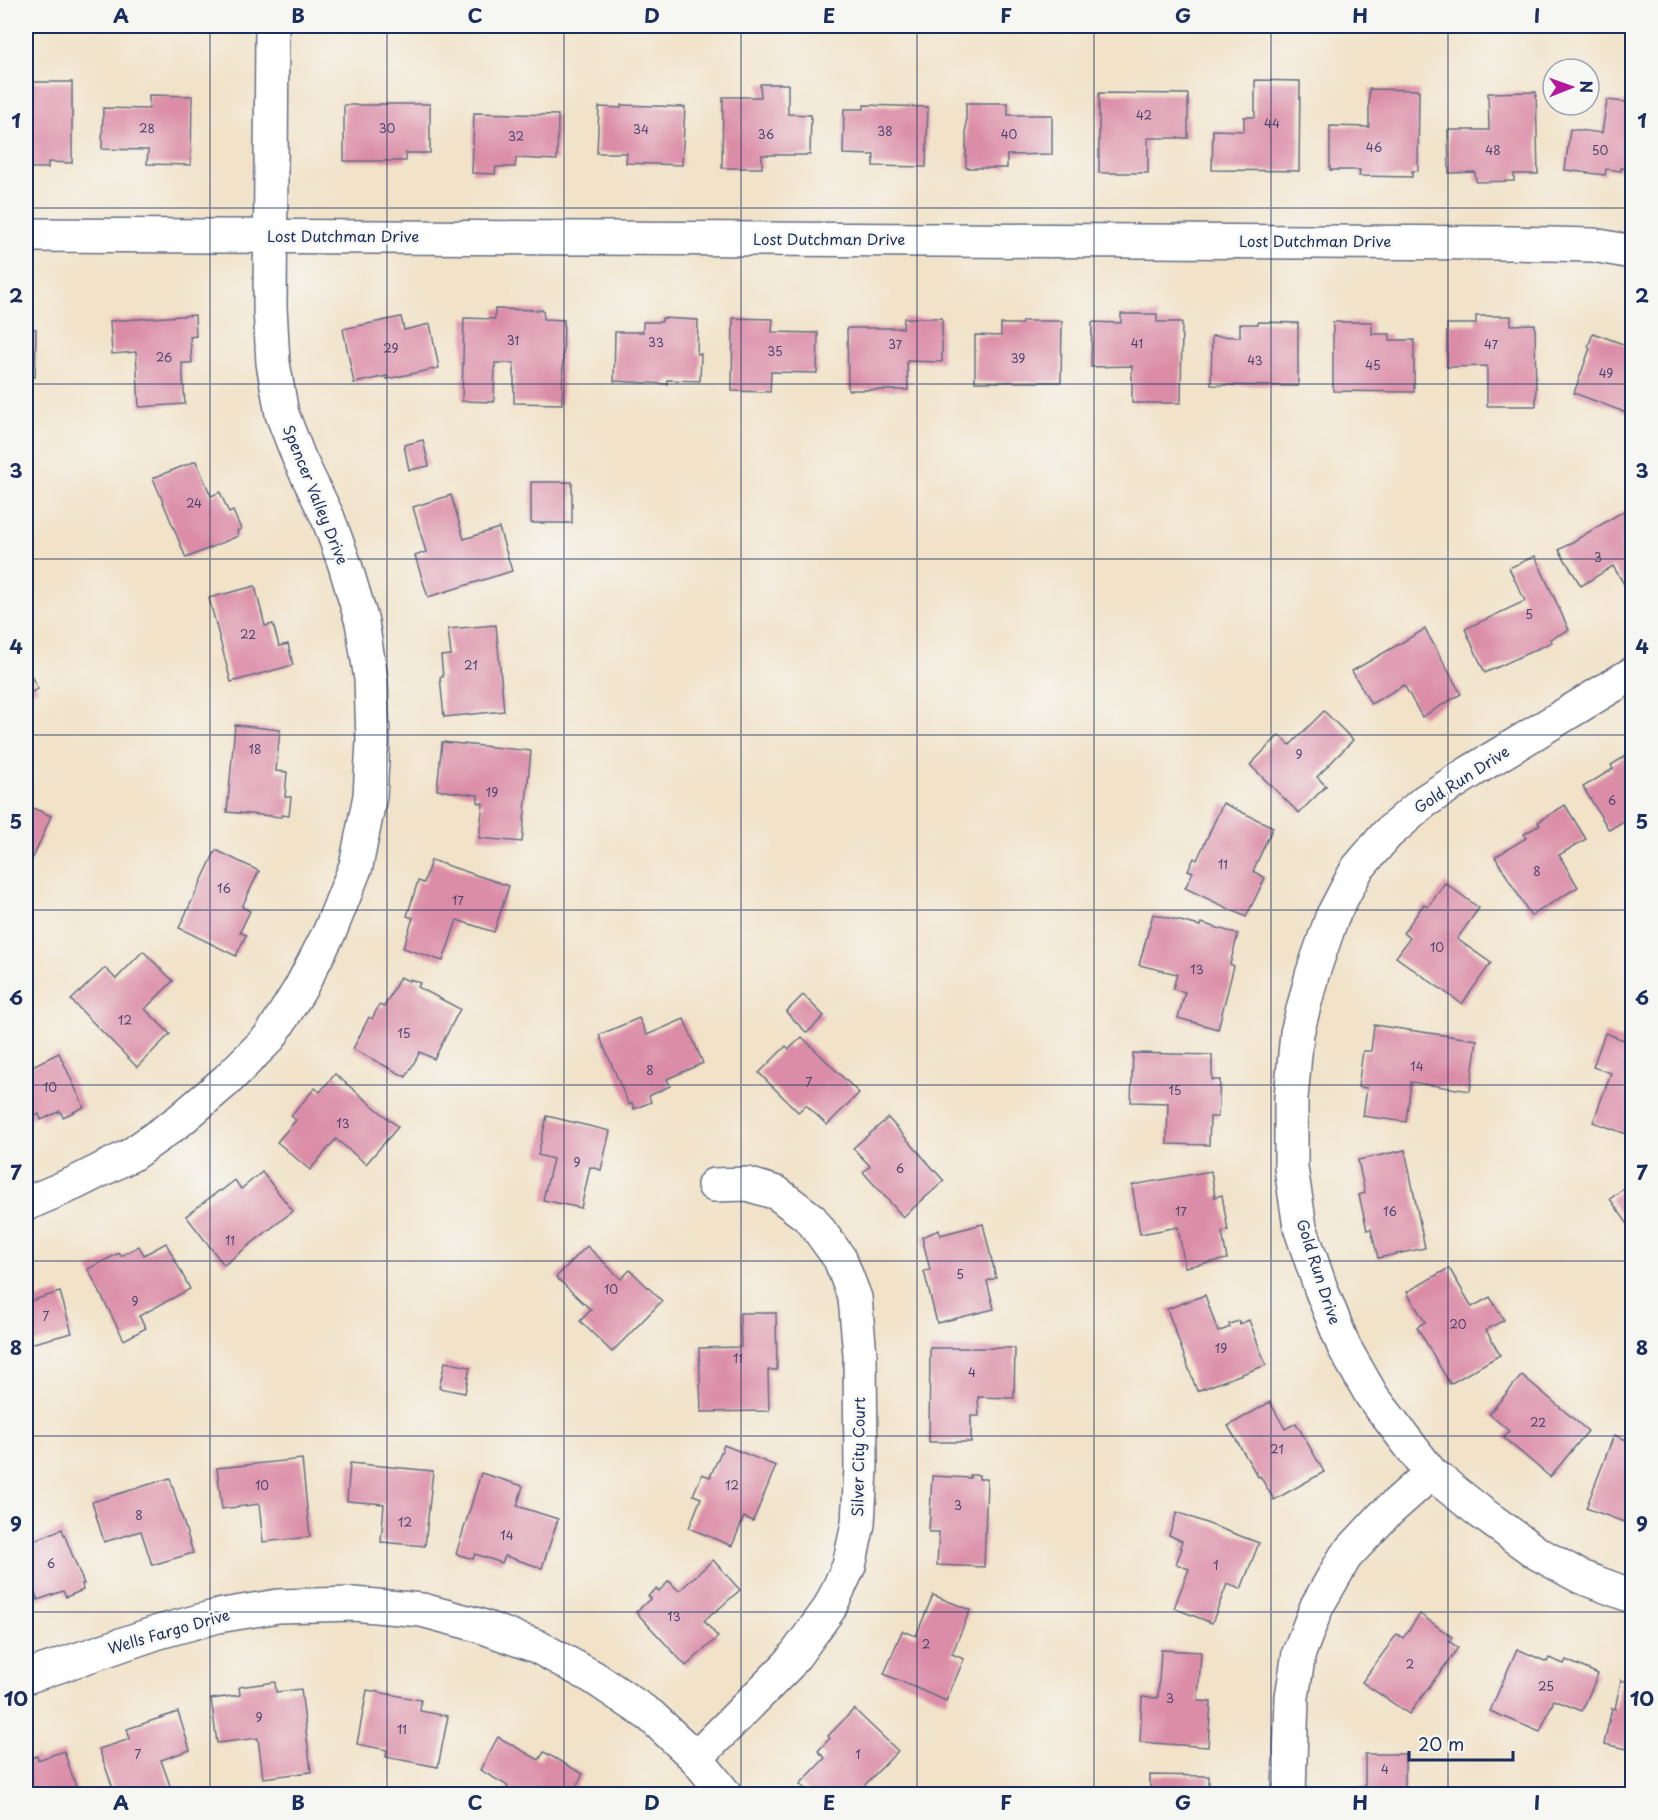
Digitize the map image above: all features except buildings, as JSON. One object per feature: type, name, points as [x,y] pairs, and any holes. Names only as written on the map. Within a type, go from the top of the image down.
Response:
[{"type":"street","name":"Spencer Valley Drive","points":[[26,1203],[75,1183],[131,1155],[187,1114],[227,1080],[270,1037],[300,988],[330,931],[356,866],[370,796],[373,741],[371,679],[362,622],[345,565],[328,518],[299,458],[282,414],[273,363],[270,307],[272,26]]},
{"type":"street","name":"Lost Dutchman Drive","points":[[26,235],[1511,243],[1593,245],[1632,252]]},
{"type":"street","name":"Gold Run Drive","points":[[1632,674],[1425,801],[1387,834],[1357,869],[1332,917],[1312,975],[1297,1033],[1291,1098],[1292,1168],[1300,1227],[1344,1347],[1372,1396],[1431,1473],[1537,1553],[1581,1577],[1632,1596]]},
{"type":"street","name":"Silver City Court","points":[[696,1758],[789,1664],[829,1610],[849,1566],[858,1524],[861,1468],[860,1355],[855,1298],[840,1259],[811,1219],[777,1192],[747,1184],[714,1185]]},
{"type":"street","points":[[1289,1794],[1292,1697],[1299,1653],[1317,1606],[1345,1557],[1384,1515],[1431,1473]]},
{"type":"street","name":"Wells Fargo Drive","points":[[26,1677],[159,1632],[218,1616],[278,1606],[353,1604],[422,1610],[478,1624],[536,1646],[592,1677],[651,1716],[696,1758],[725,1794]]}]
